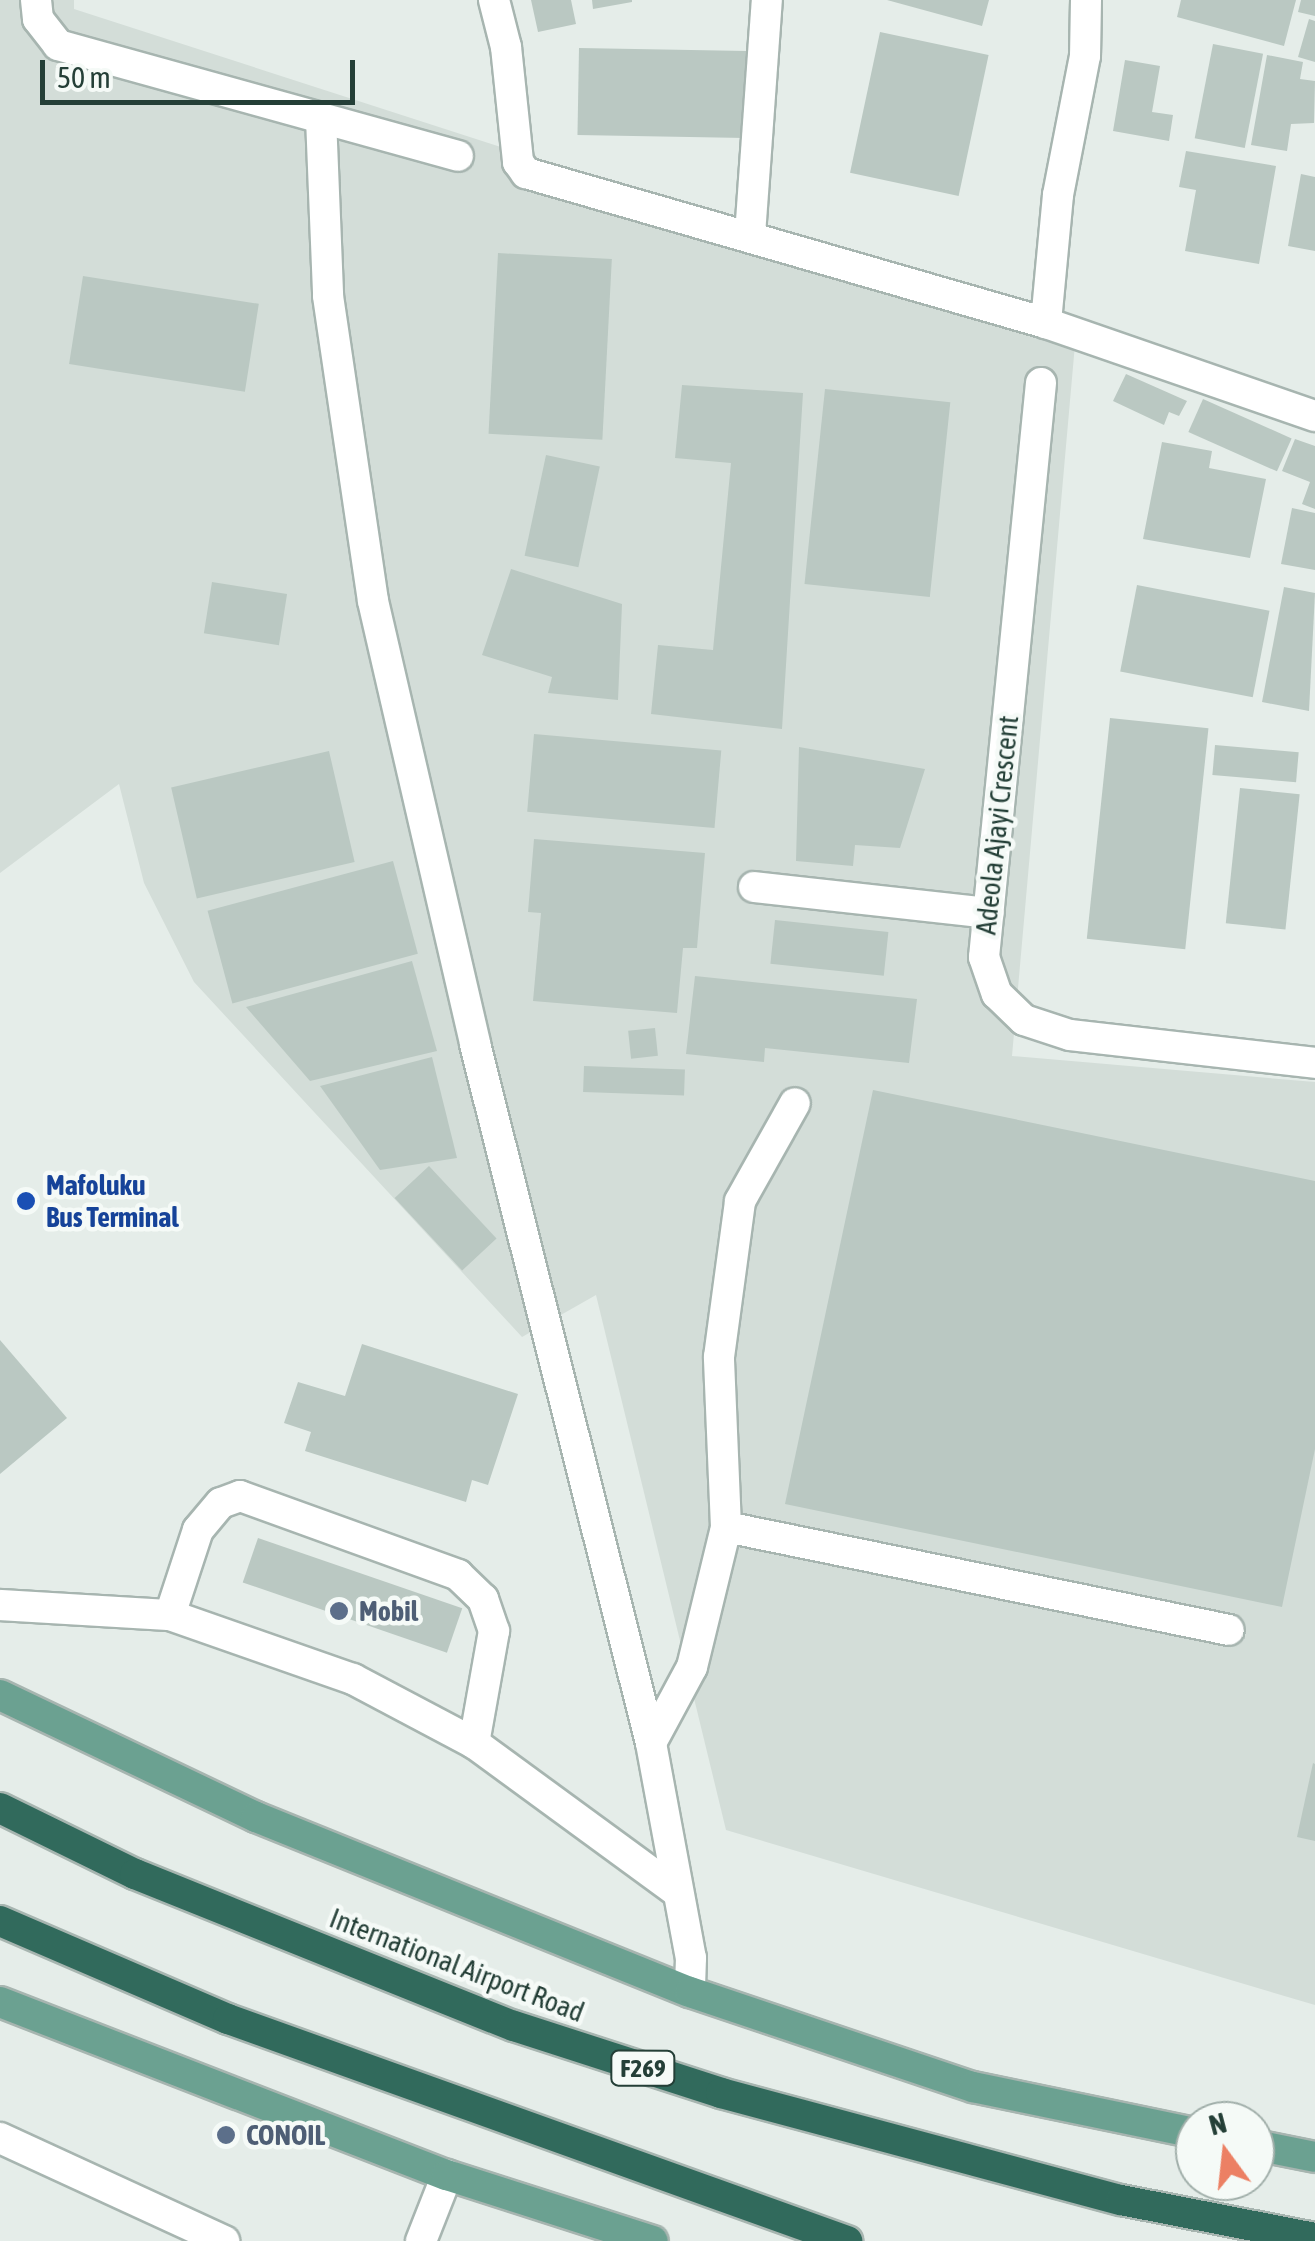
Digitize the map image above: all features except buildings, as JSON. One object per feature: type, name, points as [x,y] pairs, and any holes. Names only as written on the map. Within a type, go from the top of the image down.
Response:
[{"type":"highway","name":"International Airport Road","points":[[0,1808],[136,1874],[589,2050],[863,2136],[1120,2200],[1315,2238]]},
{"type":"highway","points":[[0,1920],[228,2019],[847,2241]]},
{"type":"main road","points":[[0,1695],[256,1818],[690,1992],[973,2087],[1175,2128]]},
{"type":"main road","points":[[0,2002],[447,2176],[654,2241]]},
{"type":"main road","points":[[1275,2149],[1315,2157]]},
{"type":"street","points":[[36,0],[38,18],[58,45],[458,156]]},
{"type":"street","points":[[494,0],[506,47],[518,162],[526,172],[1046,322],[1315,416]]},
{"type":"street","points":[[750,235],[767,0]]},
{"type":"street","points":[[1046,322],[1058,196],[1085,56],[1086,0]]},
{"type":"street","points":[[321,118],[328,296],[373,601],[476,1044],[652,1743],[675,1890],[691,1958],[690,1992]]},
{"type":"street","name":"Adeola Ajayi Crescent","points":[[1041,383],[984,957],[996,994],[1024,1020],[1070,1036],[1315,1064]]},
{"type":"street","points":[[754,888],[989,913]]},
{"type":"street","points":[[652,1743],[692,1667],[726,1526],[719,1357],[740,1201],[795,1103]]},
{"type":"street","points":[[170,1615],[198,1530],[221,1503],[240,1496],[458,1576],[483,1599],[494,1631],[474,1743]]},
{"type":"street","points":[[726,1526],[1229,1630]]},
{"type":"street","points":[[0,1605],[170,1615],[353,1679],[474,1743],[675,1890]]},
{"type":"street","points":[[0,2138],[224,2241]]},
{"type":"street","points":[[422,2241],[447,2176]]},
{"type":"shaded area","points":[[0,0],[74,0],[74,9],[1076,333],[1012,1056],[1315,1082],[1315,2005],[726,1830],[596,1295],[522,1337],[194,982],[144,883],[119,784],[0,873]]},
{"type":"place","name":"Mafoluku Bus Terminal","points":[[26,1201]]},
{"type":"place","name":"Mobil","points":[[339,1611]]},
{"type":"place","name":"CONOIL","points":[[226,2135]]}]
